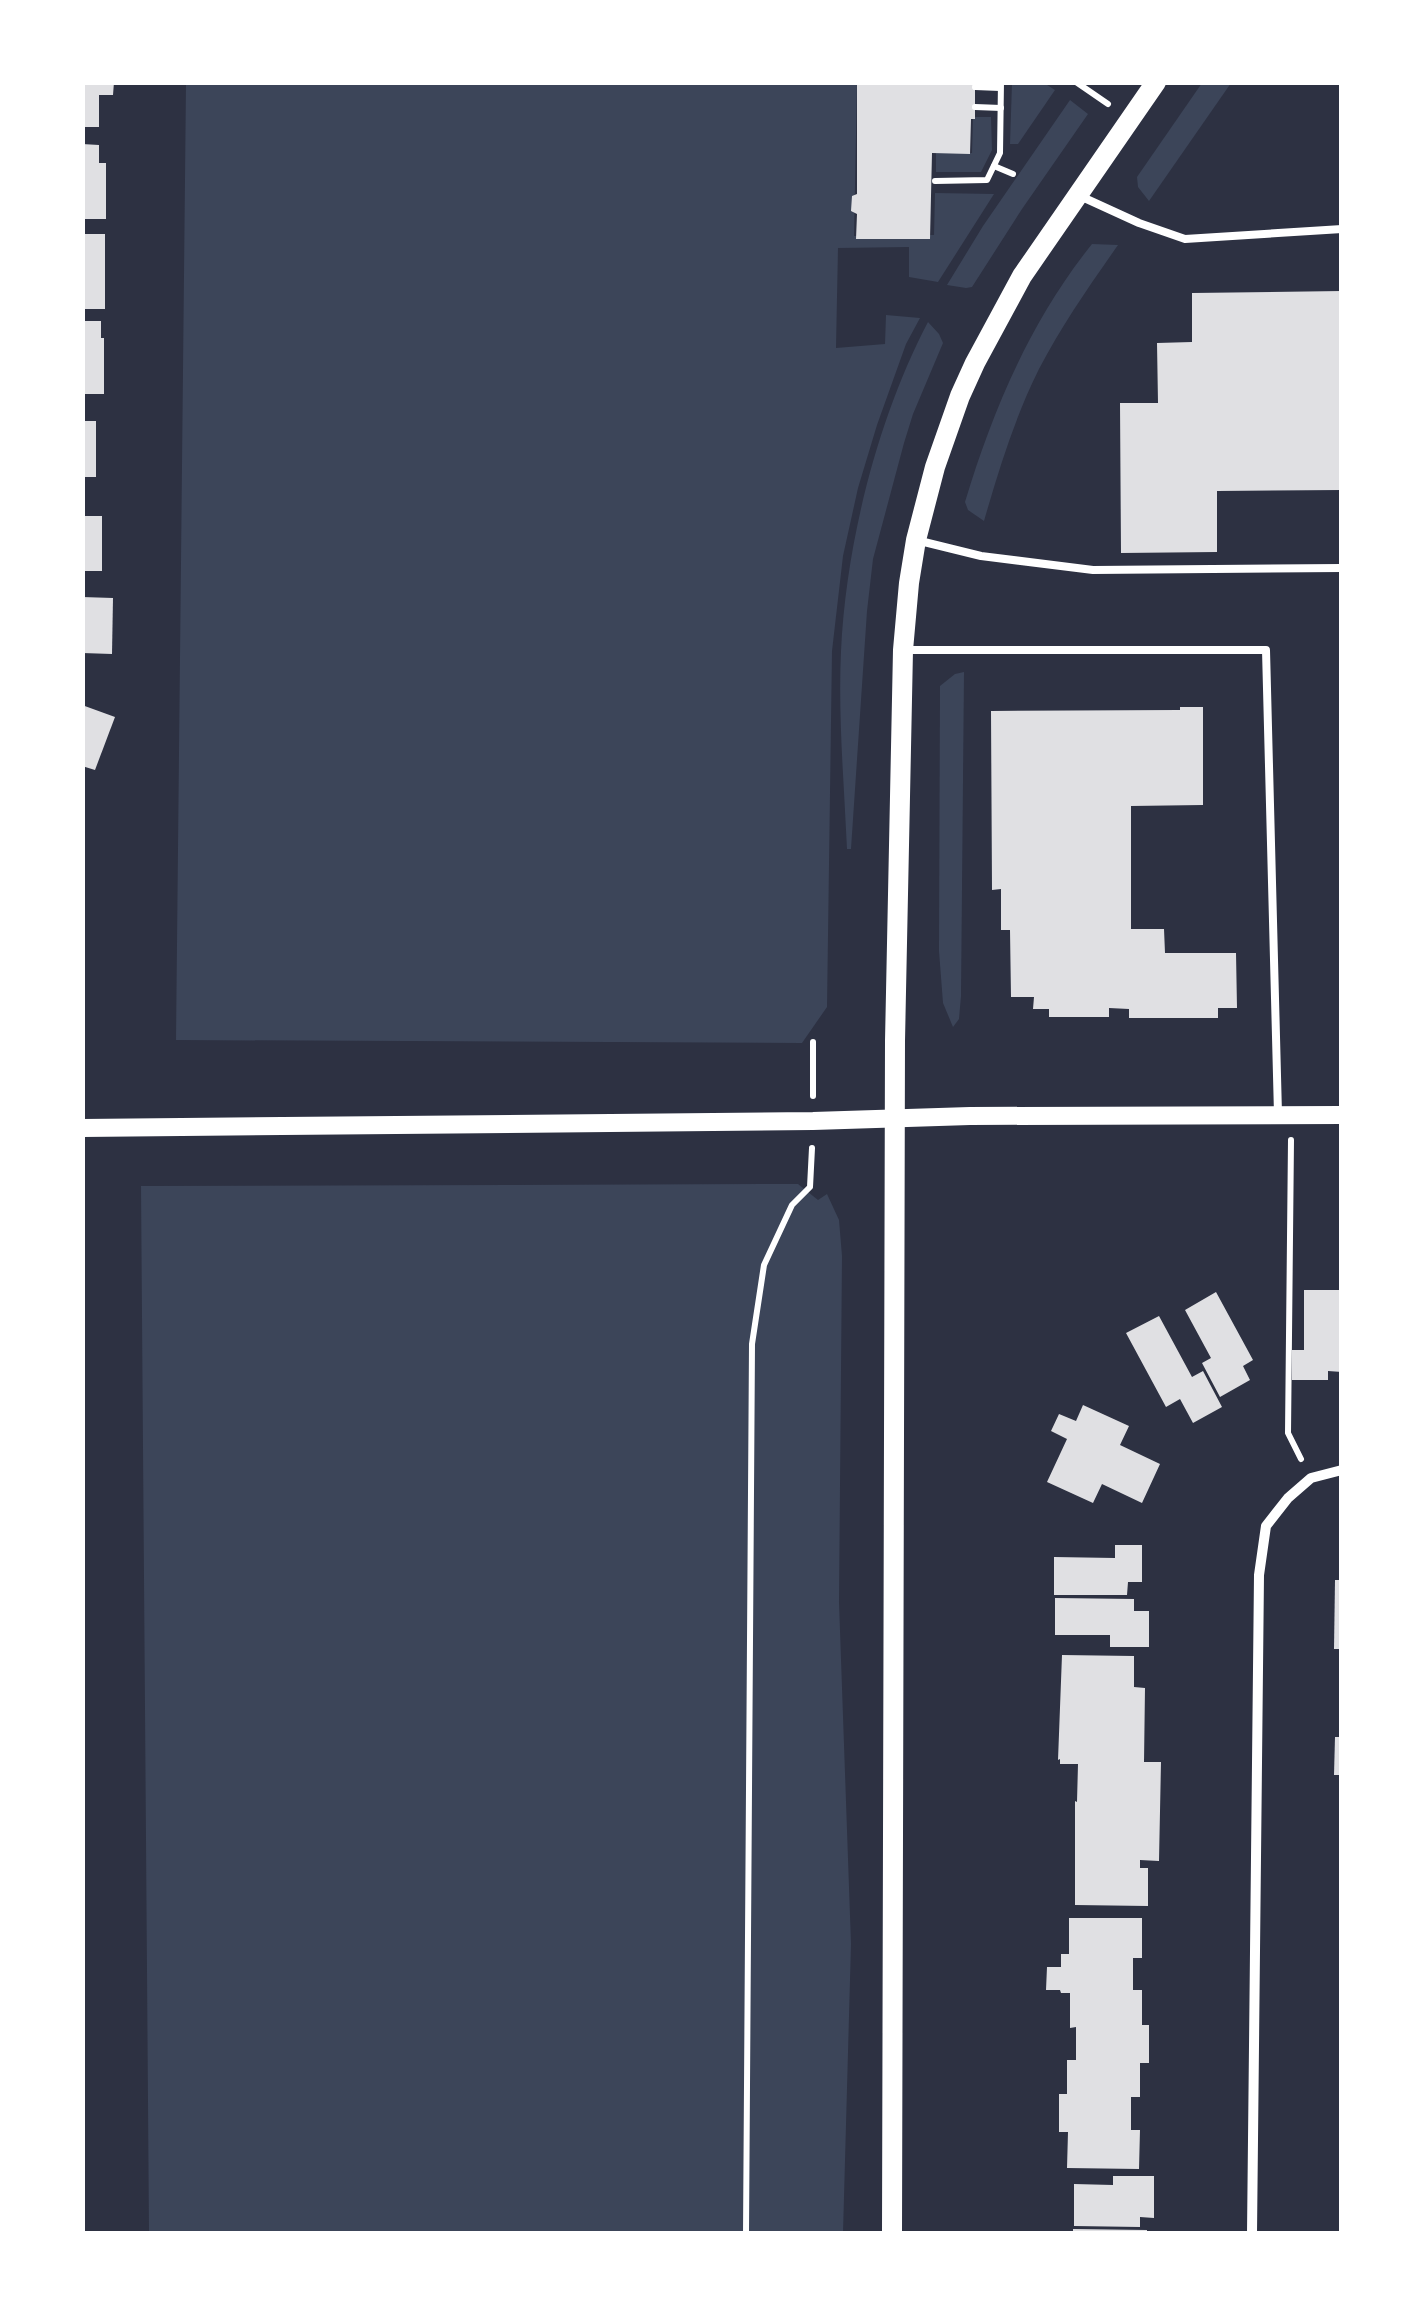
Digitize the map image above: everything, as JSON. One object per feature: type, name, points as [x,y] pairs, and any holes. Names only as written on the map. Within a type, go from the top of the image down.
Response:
[{"type":"main road","points":[[892,2234],[896,1021],[903,650],[909,583],[935,467],[975,363],[1022,276],[1156,82]]},
{"type":"street","points":[[82,1128],[1342,1115]]},
{"type":"street","points":[[1252,2234],[1259,1575],[1266,1526],[1288,1498],[1311,1478],[1342,1470]]},
{"type":"lane","points":[[1078,194],[1185,240],[1342,229]]},
{"type":"lane","points":[[916,540],[981,556],[1093,570],[1342,568]]},
{"type":"lane","points":[[903,650],[1266,650],[1278,1114]]},
{"type":"path","points":[[935,181],[987,180],[1000,152],[1000,85],[975,87]]},
{"type":"path","points":[[976,107],[1001,108]]},
{"type":"path","points":[[994,166],[1013,174]]},
{"type":"path","points":[[1292,1179],[1288,1433],[1311,1478]]},
{"type":"path","points":[[746,2234],[752,1344],[764,1266],[792,1205],[810,1186]]},
{"type":"shaded area","points":[[186,83],[857,83],[854,236],[934,235],[935,193],[994,194],[938,282],[909,277],[909,247],[838,248],[836,348],[885,344],[886,315],[920,318],[906,344],[877,425],[843,556],[832,651],[827,1007],[802,1043],[176,1040]]},
{"type":"shaded area","points":[[1012,83],[1044,83],[1055,90],[1018,144],[1010,144]]},
{"type":"shaded area","points":[[1202,83],[1231,83],[1149,201],[1138,187],[1137,177]]},
{"type":"shaded area","points":[[1070,100],[1088,114],[972,287],[947,285],[983,226]]},
{"type":"shaded area","points":[[973,117],[991,117],[992,150],[981,172],[936,172],[936,153],[972,153]]},
{"type":"shaded area","points":[[1092,244],[1118,245],[1039,369],[1015,424],[984,521],[968,510],[965,502],[988,433],[1032,335]]},
{"type":"shaded area","points":[[928,322],[943,343],[913,414],[873,559],[851,849],[847,849],[840,675],[850,567],[880,439]]},
{"type":"shaded area","points":[[964,672],[961,996],[959,1019],[953,1027],[943,1003],[939,951],[940,686]]},
{"type":"shaded area","points":[[798,1184],[818,1200],[827,1194],[839,1220],[842,1256],[839,1602],[851,1944],[843,2233],[149,2233],[141,1186]]},
{"type":"building","points":[[82,82],[114,82],[113,95],[99,95],[99,127],[82,127]]},
{"type":"building","points":[[857,82],[975,82],[970,154],[932,153],[930,239],[856,239],[857,214],[851,211],[852,196],[857,194]]},
{"type":"building","points":[[82,144],[99,145],[99,163],[106,163],[106,219],[82,219]]},
{"type":"building","points":[[82,234],[105,234],[105,309],[82,309]]},
{"type":"building","points":[[1342,291],[1342,490],[1217,491],[1217,552],[1121,553],[1120,403],[1158,403],[1157,343],[1192,342],[1192,293]]},
{"type":"building","points":[[82,321],[101,321],[104,394],[82,394]]},
{"type":"building","points":[[82,421],[96,421],[96,477],[82,477]]},
{"type":"building","points":[[82,516],[102,516],[102,571],[82,571]]},
{"type":"building","points":[[82,597],[113,598],[112,654],[82,653]]},
{"type":"building","points":[[82,705],[115,717],[95,770],[82,766]]},
{"type":"building","points":[[1203,707],[1203,805],[1131,806],[1131,929],[1164,929],[1165,953],[1236,953],[1237,1008],[1218,1008],[1218,1018],[1129,1018],[1129,1009],[1109,1008],[1109,1017],[1049,1017],[1049,1009],[1033,1009],[1034,997],[1011,997],[1010,930],[1001,930],[1001,889],[992,890],[991,711]]},
{"type":"building","points":[[1304,1290],[1342,1290],[1342,1372],[1328,1371],[1328,1380],[1292,1380],[1292,1350],[1304,1350]]},
{"type":"building","points":[[1216,1292],[1253,1360],[1243,1366],[1250,1380],[1220,1397],[1202,1363],[1211,1358],[1185,1310]]},
{"type":"building","points":[[1159,1316],[1192,1377],[1203,1371],[1222,1407],[1193,1423],[1180,1399],[1166,1407],[1126,1333]]},
{"type":"building","points":[[1083,1405],[1129,1426],[1120,1445],[1160,1464],[1142,1503],[1102,1484],[1093,1503],[1047,1482],[1067,1439],[1051,1431],[1059,1414],[1076,1421]]},
{"type":"building","points":[[1115,1545],[1142,1545],[1142,1582],[1128,1582],[1127,1595],[1054,1595],[1054,1557],[1115,1558]]},
{"type":"building","points":[[1335,1580],[1342,1580],[1342,1649],[1334,1649]]},
{"type":"building","points":[[1055,1598],[1134,1599],[1134,1611],[1149,1611],[1149,1647],[1110,1647],[1110,1635],[1055,1635]]},
{"type":"building","points":[[1062,1655],[1134,1656],[1134,1687],[1145,1688],[1144,1762],[1161,1762],[1159,1861],[1140,1860],[1140,1868],[1148,1868],[1148,1906],[1075,1905],[1078,1764],[1060,1764],[1058,1760]]},
{"type":"building","points":[[1335,1737],[1342,1737],[1342,1775],[1334,1775]]},
{"type":"building","points":[[1069,1918],[1142,1918],[1142,1958],[1133,1958],[1133,1990],[1142,1990],[1142,2025],[1149,2025],[1149,2063],[1140,2063],[1140,2097],[1131,2097],[1131,2130],[1140,2130],[1139,2169],[1067,2168],[1068,2132],[1059,2132],[1059,2094],[1067,2094],[1067,2060],[1076,2060],[1076,2027],[1070,2028],[1070,1993],[1046,1990],[1047,1967],[1061,1967],[1061,1954],[1069,1954]]},
{"type":"building","points":[[1113,2176],[1154,2176],[1154,2218],[1140,2217],[1140,2227],[1074,2226],[1074,2184],[1113,2185]]},
{"type":"building","points":[[1073,2229],[1147,2230],[1147,2234],[1073,2234]]}]
